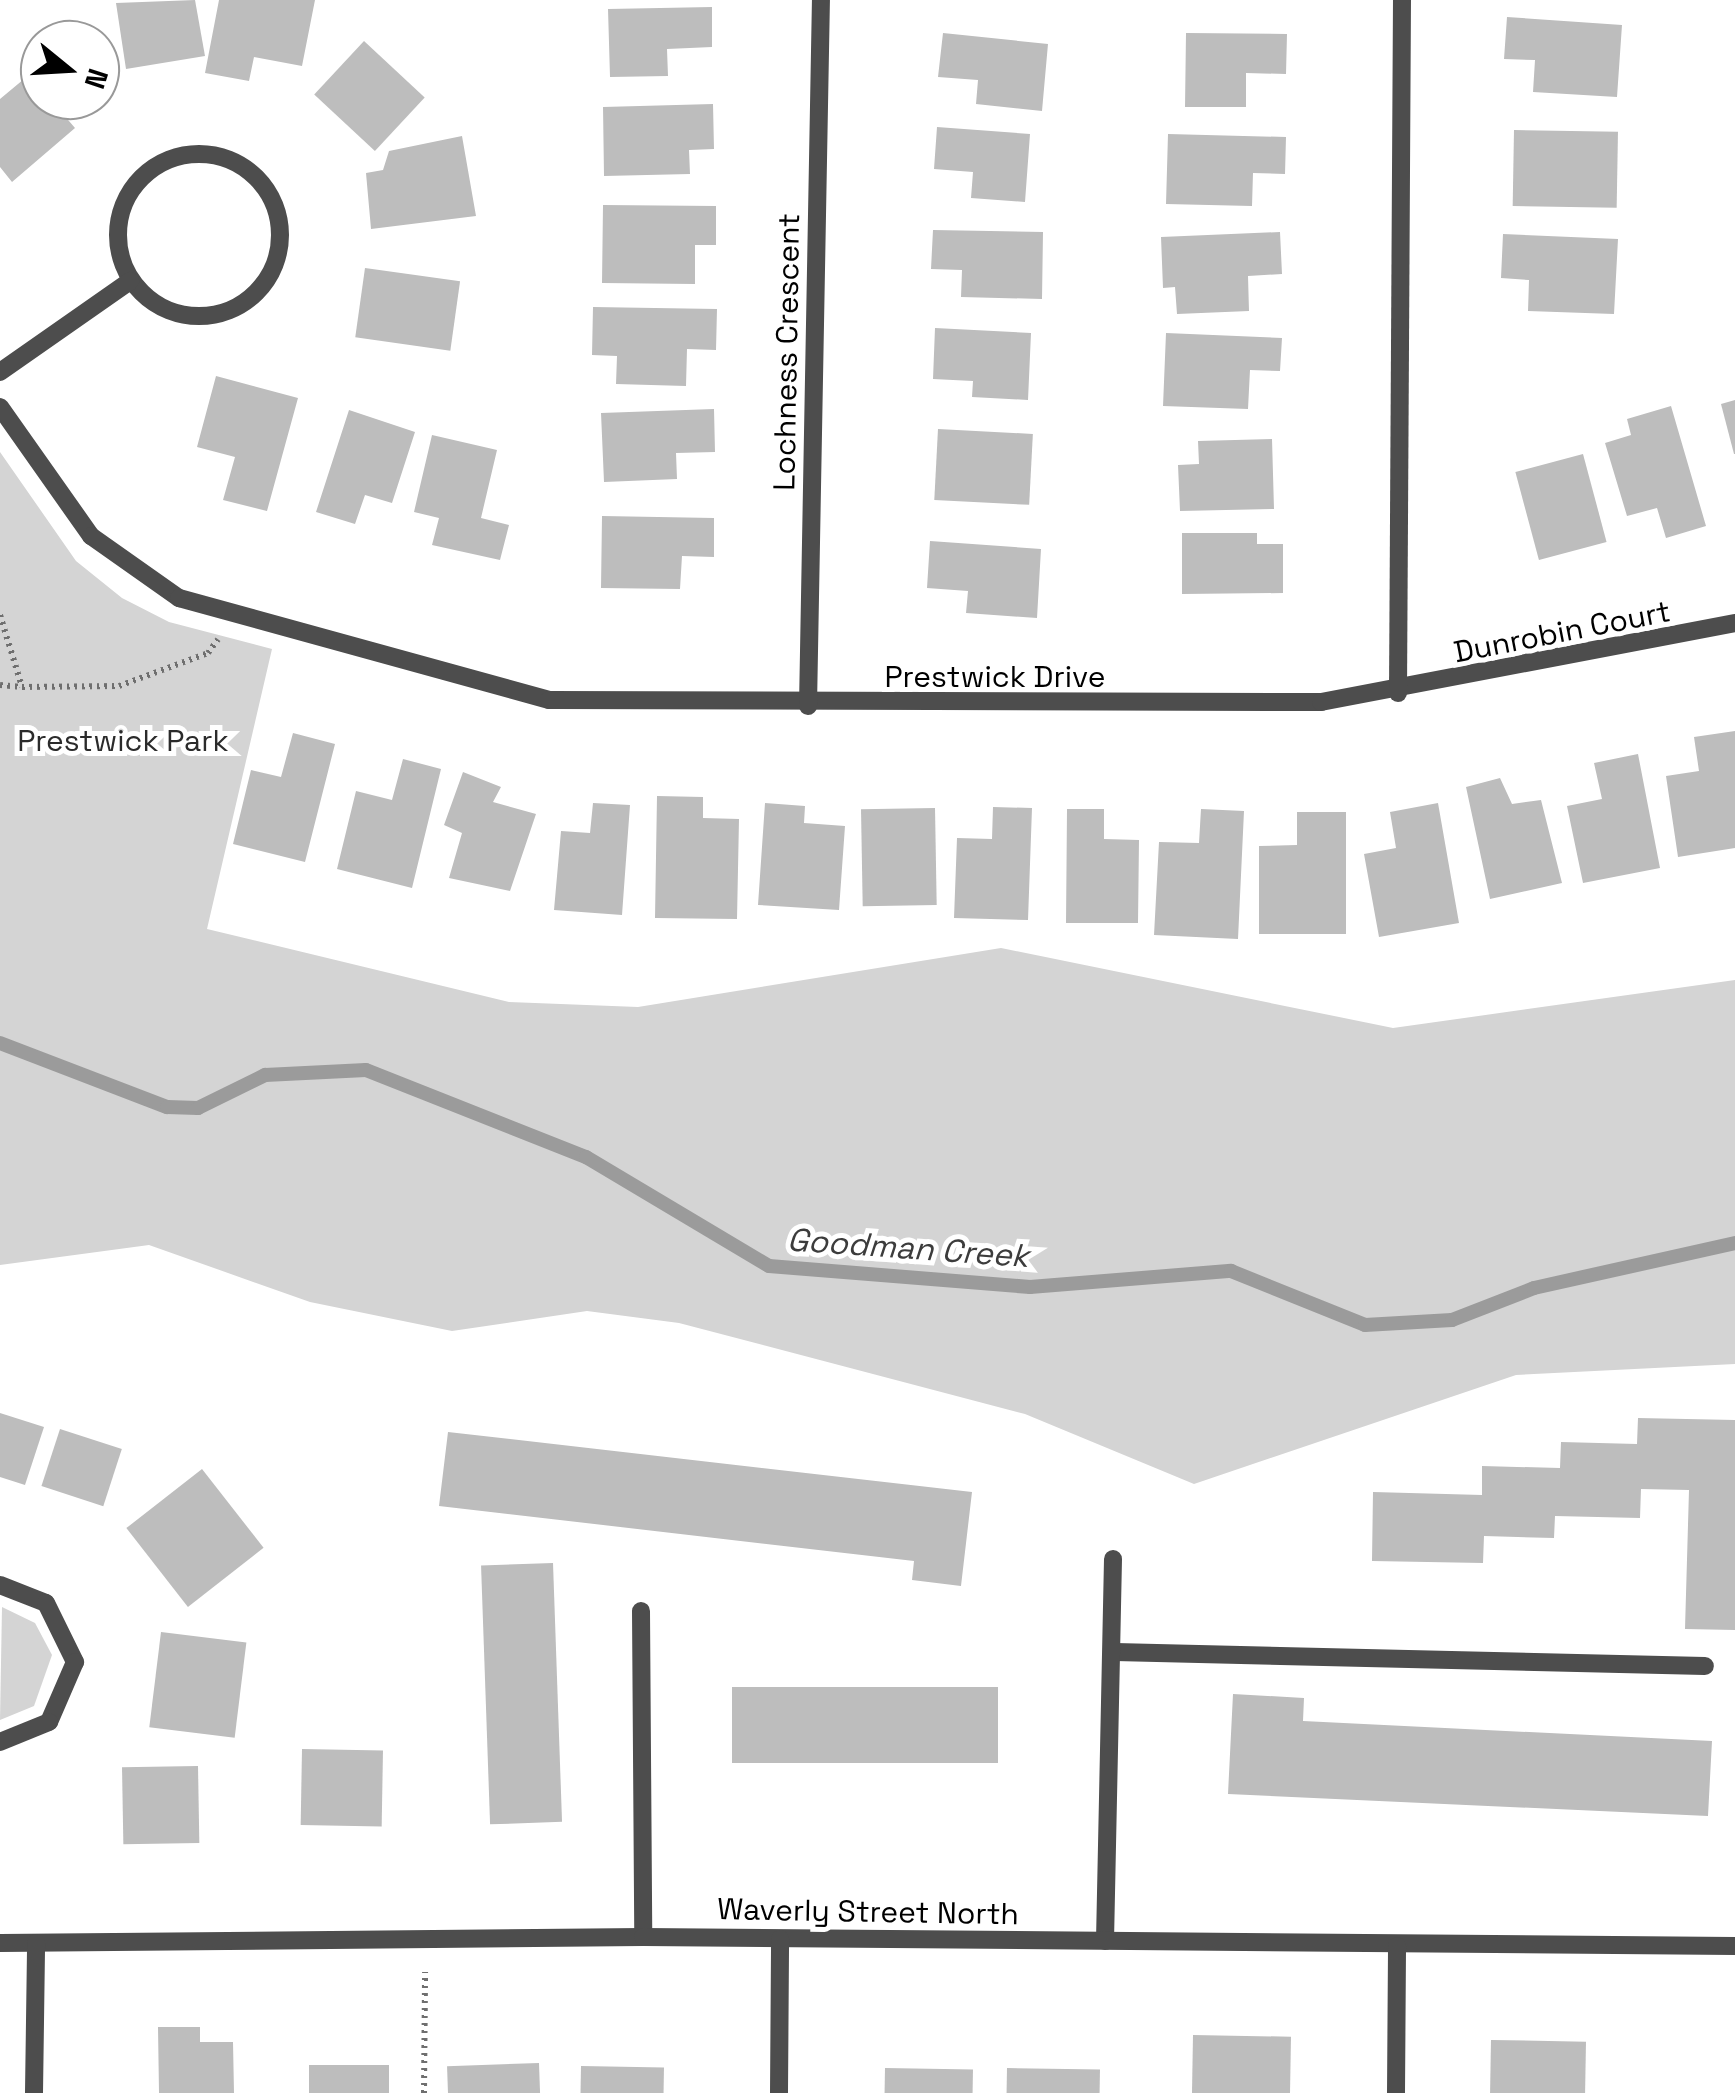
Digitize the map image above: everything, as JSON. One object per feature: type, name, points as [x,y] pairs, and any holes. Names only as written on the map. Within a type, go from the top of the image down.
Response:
[{"type":"street","name":"Lochness Crescent","points":[[808,706],[822,0]]},
{"type":"street","points":[[1398,692],[1402,0]]},
{"type":"street","points":[[224,156],[274,200],[274,268],[236,309],[176,314],[130,281],[117,232],[123,204],[160,162],[224,156]]},
{"type":"street","points":[[0,372],[130,281]]},
{"type":"street","name":"Prestwick Drive","points":[[0,407],[90,536],[135,574],[234,616],[550,700],[808,706],[1321,702],[1398,692]]},
{"type":"street","name":"Dunrobin Court","points":[[1398,692],[1735,624]]},
{"type":"street","points":[[1105,1941],[1115,1652],[1113,1559]]},
{"type":"street","points":[[0,1586],[46,1603],[75,1662],[49,1722],[0,1742]]},
{"type":"street","points":[[641,1611],[643,1937]]},
{"type":"street","points":[[1115,1652],[1705,1666]]},
{"type":"street","name":"Waverly Street North","points":[[0,1943],[643,1937],[1735,1946]]},
{"type":"street","points":[[778,2093],[780,1939]]},
{"type":"street","points":[[34,2093],[36,1944]]},
{"type":"street","points":[[1396,1946],[1396,2093]]},
{"type":"path","points":[[0,615],[22,686]]},
{"type":"path","points":[[0,685],[120,686],[166,672],[208,653],[234,616]]},
{"type":"path","points":[[424,2093],[425,1972]]},
{"type":"green space","name":"Prestwick Park","points":[[0,452],[76,561],[122,598],[169,622],[272,649],[207,929],[509,1002],[638,1007],[1001,948],[1393,1028],[1735,980],[1735,1364],[1516,1375],[1194,1484],[1025,1414],[679,1323],[587,1311],[452,1331],[310,1302],[149,1245],[0,1265]]},
{"type":"green space","points":[[2,1607],[35,1623],[52,1655],[34,1706],[0,1720]]},
{"type":"building","points":[[195,0],[205,56],[126,69],[116,3]]},
{"type":"building","points":[[219,0],[315,0],[302,66],[254,57],[249,81],[205,73]]},
{"type":"building","points":[[712,7],[712,47],[667,49],[668,76],[610,77],[608,9]]},
{"type":"building","points":[[1507,17],[1622,25],[1617,97],[1533,92],[1535,60],[1504,59]]},
{"type":"building","points":[[943,33],[1048,44],[1042,111],[976,104],[978,80],[938,77]]},
{"type":"building","points":[[1186,33],[1287,34],[1286,74],[1246,73],[1246,107],[1185,107]]},
{"type":"building","points":[[364,41],[425,98],[375,151],[314,94]]},
{"type":"building","points":[[20,82],[20,120],[68,120],[75,128],[12,182],[0,167],[0,99]]},
{"type":"building","points":[[713,104],[714,149],[689,150],[690,174],[604,176],[603,107]]},
{"type":"building","points":[[937,127],[1030,134],[1025,202],[971,198],[973,172],[934,169]]},
{"type":"building","points":[[1514,130],[1618,132],[1617,208],[1513,206]]},
{"type":"building","points":[[1168,134],[1286,137],[1285,174],[1253,173],[1252,206],[1166,204]]},
{"type":"building","points":[[462,136],[476,216],[371,229],[366,173],[383,170],[389,151]]},
{"type":"building","points":[[603,205],[716,206],[716,245],[695,245],[695,284],[602,283]]},
{"type":"building","points":[[933,230],[1043,232],[1042,299],[961,297],[962,270],[931,269]]},
{"type":"building","points":[[1280,232],[1282,274],[1248,276],[1249,311],[1177,314],[1175,287],[1163,288],[1161,237]]},
{"type":"building","points":[[1503,234],[1618,239],[1614,314],[1528,311],[1529,280],[1501,278]]},
{"type":"building","points":[[365,268],[460,281],[450,351],[355,337]]},
{"type":"building","points":[[593,307],[717,309],[716,350],[687,349],[686,386],[616,384],[617,356],[592,355]]},
{"type":"building","points":[[935,328],[1031,333],[1028,400],[972,397],[973,381],[933,379]]},
{"type":"building","points":[[1166,333],[1282,338],[1280,371],[1250,370],[1248,409],[1163,406]]},
{"type":"building","points":[[216,376],[298,398],[267,511],[223,500],[235,457],[197,447]]},
{"type":"building","points":[[1735,400],[1735,454],[1734,454],[1721,404]]},
{"type":"building","points":[[1671,406],[1706,526],[1666,538],[1657,508],[1627,516],[1605,443],[1631,435],[1627,419]]},
{"type":"building","points":[[714,409],[715,452],[676,453],[677,479],[604,482],[601,413]]},
{"type":"building","points":[[349,410],[415,432],[392,503],[365,495],[355,524],[316,512]]},
{"type":"building","points":[[938,429],[1033,434],[1029,505],[934,500]]},
{"type":"building","points":[[432,435],[497,450],[481,518],[509,525],[500,560],[432,545],[439,518],[414,512]]},
{"type":"building","points":[[1272,439],[1274,509],[1180,511],[1178,465],[1199,464],[1198,441]]},
{"type":"building","points":[[1583,454],[1607,542],[1539,560],[1515,472]]},
{"type":"building","points":[[602,516],[714,518],[714,557],[682,556],[680,589],[601,588]]},
{"type":"building","points":[[1182,533],[1257,533],[1257,544],[1283,544],[1283,593],[1182,594]]},
{"type":"building","points":[[930,541],[1041,549],[1037,618],[966,613],[968,591],[927,588]]},
{"type":"building","points":[[1735,731],[1735,848],[1678,857],[1666,776],[1699,771],[1694,737]]},
{"type":"building","points":[[293,733],[335,744],[305,862],[233,844],[251,770],[281,777]]},
{"type":"building","points":[[1638,754],[1660,868],[1583,883],[1567,806],[1602,799],[1594,763]]},
{"type":"building","points":[[403,759],[441,769],[412,888],[337,869],[356,791],[392,800]]},
{"type":"building","points":[[463,772],[501,787],[493,802],[536,814],[510,891],[449,878],[462,833],[444,825]]},
{"type":"building","points":[[1500,778],[1512,804],[1541,800],[1562,883],[1490,899],[1466,787]]},
{"type":"building","points":[[657,796],[703,797],[703,818],[739,819],[737,919],[655,918]]},
{"type":"building","points":[[593,803],[630,805],[622,915],[554,910],[561,831],[590,833]]},
{"type":"building","points":[[765,803],[805,806],[804,823],[845,826],[839,910],[758,905]]},
{"type":"building","points":[[1438,803],[1459,923],[1379,937],[1364,854],[1396,848],[1390,812]]},
{"type":"building","points":[[993,807],[1032,808],[1028,920],[954,918],[957,838],[992,839]]},
{"type":"building","points":[[935,808],[937,905],[863,906],[861,809]]},
{"type":"building","points":[[1067,809],[1104,809],[1104,839],[1139,840],[1138,923],[1066,923]]},
{"type":"building","points":[[1201,809],[1244,811],[1238,939],[1154,935],[1159,842],[1199,843]]},
{"type":"building","points":[[1297,812],[1346,812],[1346,934],[1259,934],[1259,846],[1297,845]]},
{"type":"building","points":[[0,1413],[44,1427],[25,1485],[0,1477]]},
{"type":"building","points":[[1638,1418],[1735,1420],[1735,1630],[1685,1629],[1689,1490],[1641,1489],[1640,1518],[1555,1516],[1554,1538],[1484,1536],[1483,1563],[1372,1561],[1373,1492],[1482,1495],[1482,1466],[1560,1468],[1561,1442],[1637,1444]]},
{"type":"building","points":[[60,1429],[122,1449],[103,1506],[41,1486]]},
{"type":"building","points":[[448,1432],[972,1492],[961,1586],[912,1580],[914,1561],[439,1506]]},
{"type":"building","points":[[202,1469],[264,1548],[188,1607],[126,1528]]},
{"type":"building","points":[[553,1563],[562,1822],[490,1824],[481,1566]]},
{"type":"building","points":[[161,1632],[246,1642],[235,1738],[149,1727]]},
{"type":"building","points":[[732,1687],[998,1687],[998,1763],[732,1763]]},
{"type":"building","points":[[1233,1694],[1304,1698],[1303,1721],[1712,1741],[1708,1816],[1228,1794]]},
{"type":"building","points":[[302,1749],[383,1750],[382,1826],[301,1825]]},
{"type":"building","points":[[198,1766],[199,1843],[123,1844],[122,1767]]},
{"type":"building","points":[[158,2027],[200,2027],[200,2042],[233,2042],[234,2093],[159,2093]]},
{"type":"building","points":[[1193,2035],[1291,2037],[1290,2093],[1192,2093]]},
{"type":"building","points":[[1491,2040],[1586,2042],[1585,2093],[1490,2093]]},
{"type":"building","points":[[539,2063],[540,2093],[448,2093],[447,2066]]},
{"type":"building","points":[[309,2065],[389,2065],[389,2093],[309,2093]]},
{"type":"building","points":[[581,2066],[664,2067],[664,2093],[581,2093]]},
{"type":"building","points":[[885,2068],[973,2070],[973,2093],[885,2093]]},
{"type":"building","points":[[1007,2068],[1100,2070],[1100,2093],[1007,2093]]},
{"type":"waterway","name":"Goodman Creek","points":[[0,1043],[167,1107],[198,1108],[265,1075],[366,1070],[586,1157],[769,1266],[1030,1287],[1231,1271],[1365,1325],[1452,1320],[1534,1288],[1735,1243]]}]
